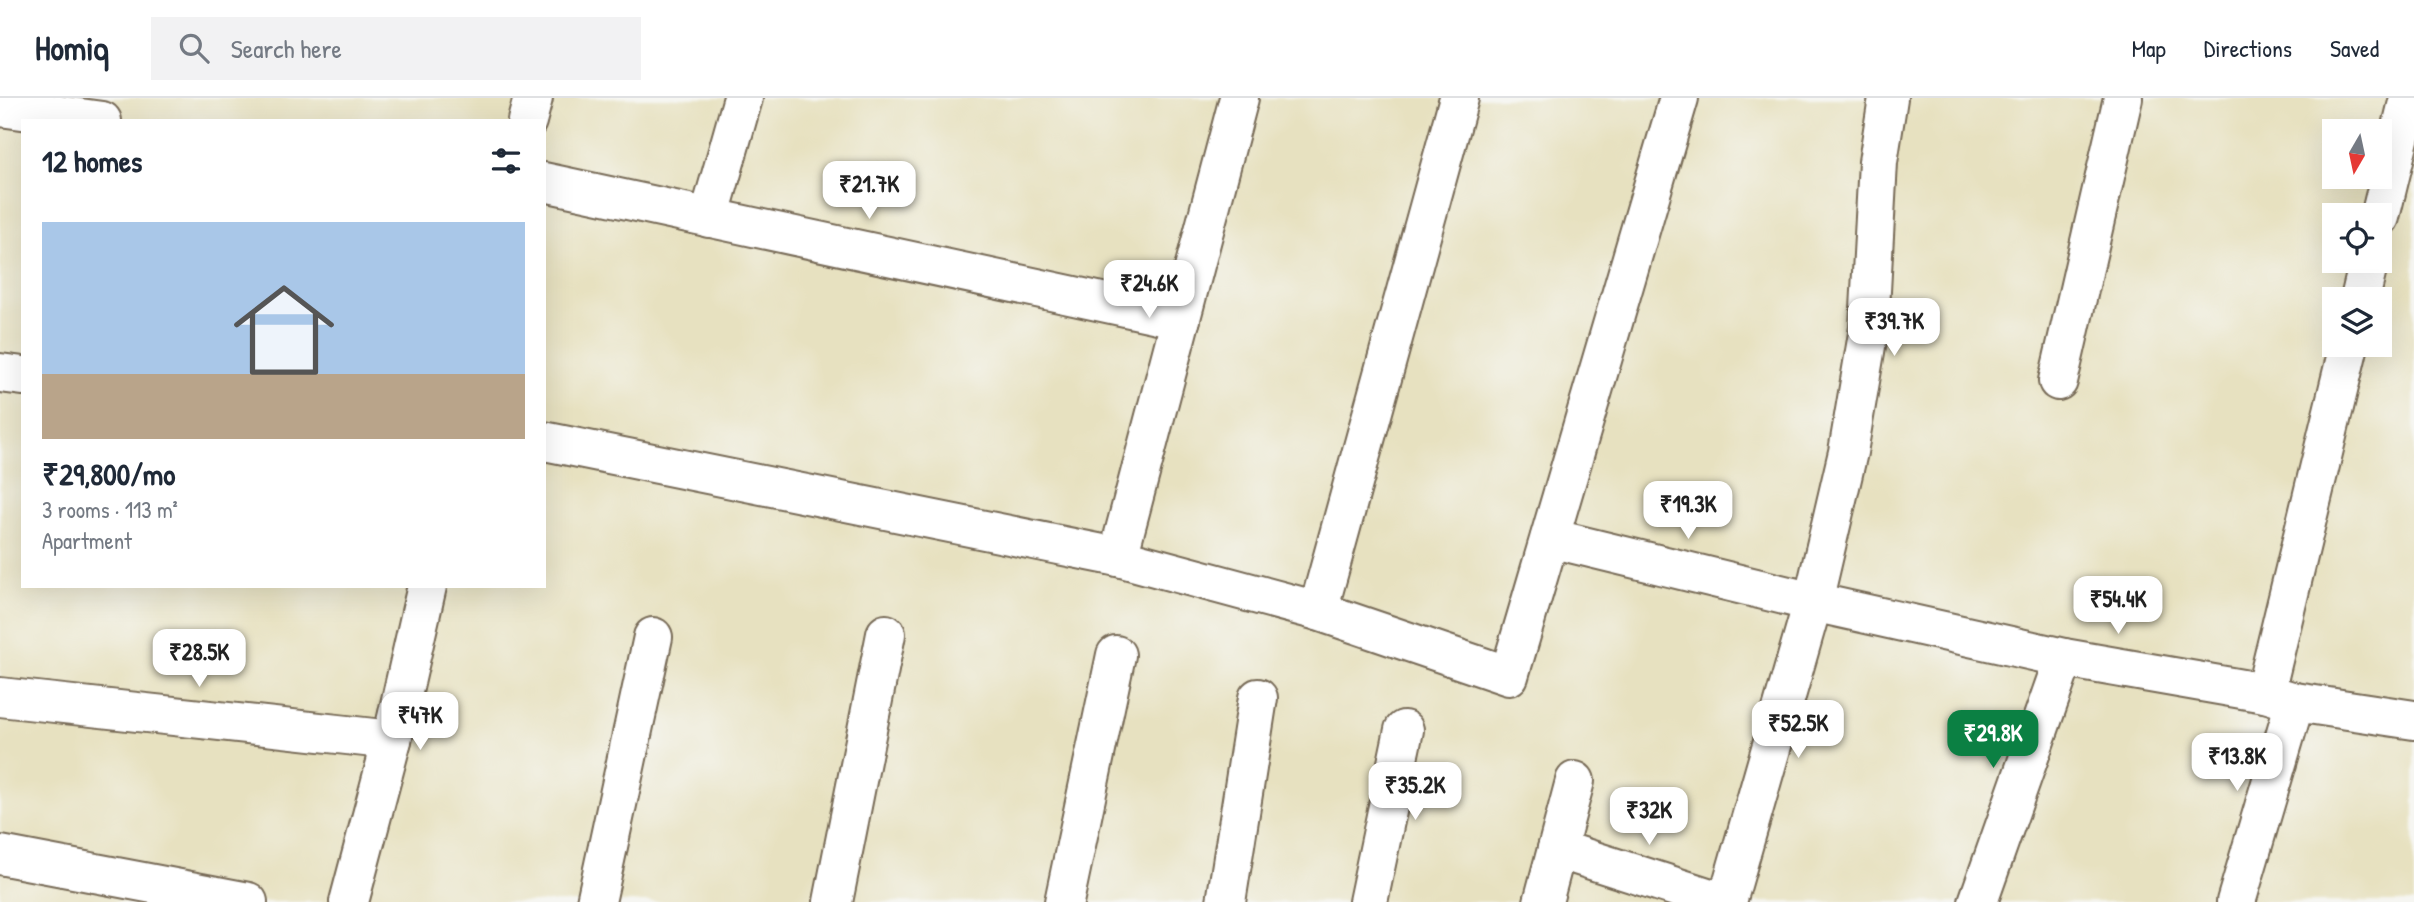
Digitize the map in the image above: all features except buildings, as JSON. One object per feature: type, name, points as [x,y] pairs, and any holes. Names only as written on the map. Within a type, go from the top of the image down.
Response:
[{"type":"street","points":[[528,119],[533,98]]},
{"type":"street","points":[[709,218],[743,98]]},
{"type":"street","points":[[1118,557],[1239,98]]},
{"type":"street","points":[[1318,611],[1459,98]]},
{"type":"street","points":[[546,441],[1118,557],[1318,611],[1509,676],[1679,98]]},
{"type":"street","points":[[1557,849],[1725,902],[1813,602],[1848,452],[1869,328],[1878,162],[1888,98]]},
{"type":"street","points":[[2058,381],[2123,98]]},
{"type":"street","points":[[2383,203],[2409,98]]},
{"type":"street","points":[[1,112],[80,119]]},
{"type":"street","points":[[546,182],[1181,318]]},
{"type":"street","points":[[2235,902],[2280,697],[2347,357]]},
{"type":"street","points":[[0,373],[21,376]]},
{"type":"street","points":[[1550,538],[1813,602],[2064,658],[2414,720]]},
{"type":"street","points":[[349,902],[392,740],[427,588]]},
{"type":"street","points":[[833,902],[886,634]]},
{"type":"street","points":[[596,902],[653,637]]},
{"type":"street","points":[[1064,902],[1116,655]]},
{"type":"street","points":[[1978,902],[2064,658]]},
{"type":"street","points":[[0,697],[392,740]]},
{"type":"street","points":[[1226,902],[1258,698]]},
{"type":"street","points":[[1368,902],[1404,730]]},
{"type":"street","points":[[1543,902],[1575,781]]},
{"type":"street","points":[[0,855],[248,902]]}]
